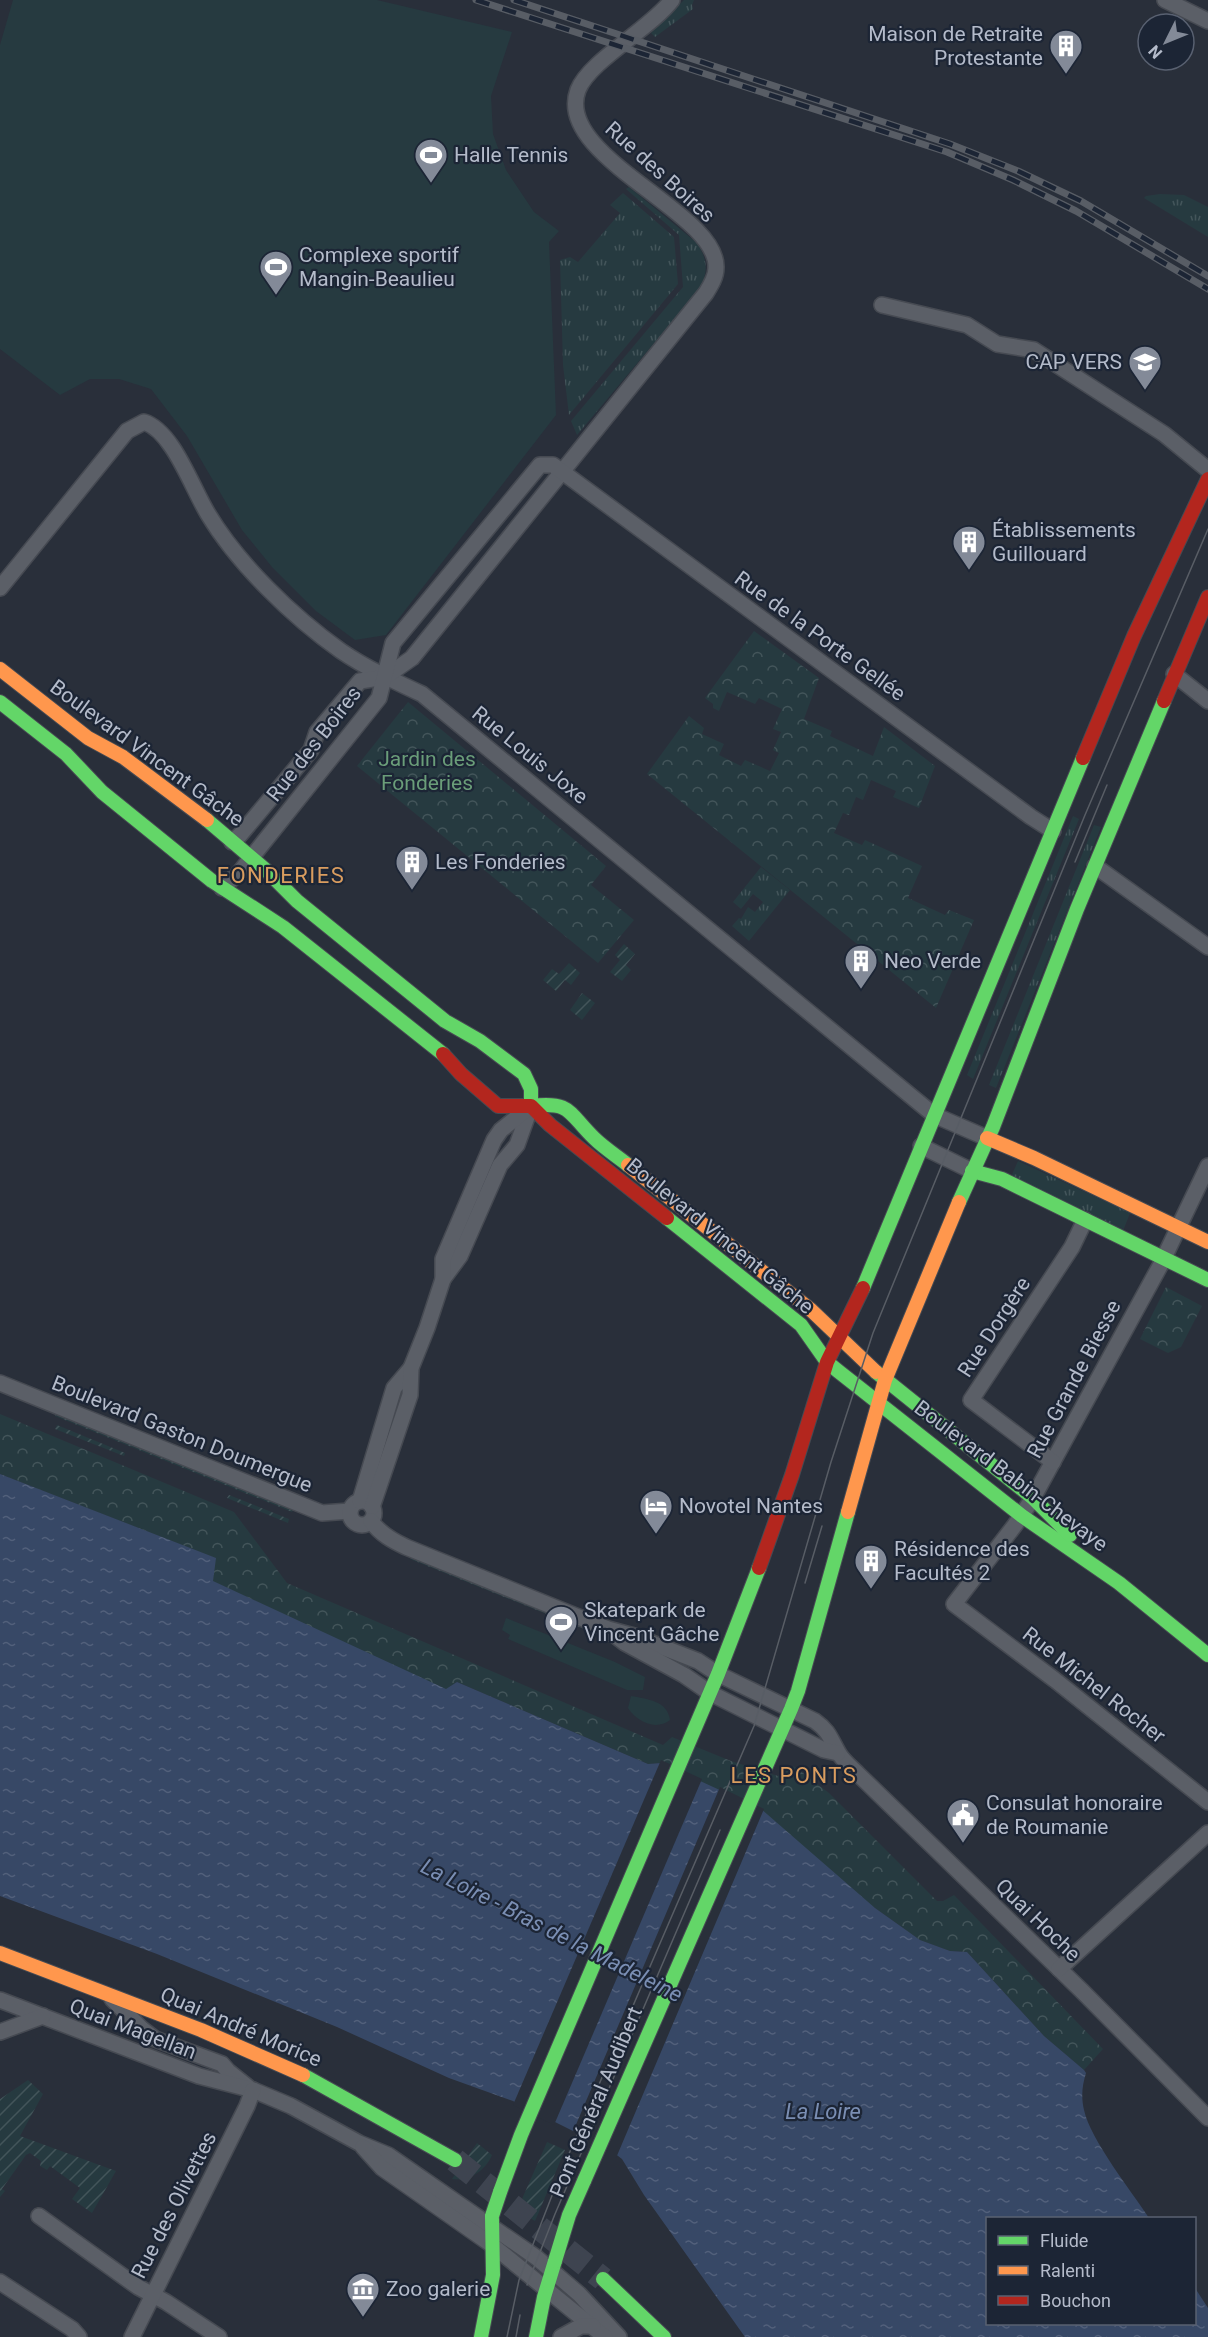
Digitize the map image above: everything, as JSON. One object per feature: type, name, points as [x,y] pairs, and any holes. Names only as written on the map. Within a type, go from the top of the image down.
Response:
[{"type":"main road","points":[[481,2337],[493,2275],[493,2221],[500,2192],[525,2124],[742,1615],[792,1475],[827,1362],[858,1301],[1134,636],[1208,479]]},
{"type":"main road","name":"Pont Général Audibert","points":[[536,2337],[546,2290],[573,2207],[798,1691],[885,1380],[987,1138],[1174,674],[1208,597]]},
{"type":"main road","name":"Boulevard Vincent Gâche","points":[[0,669],[88,738],[123,757],[150,777],[232,842],[297,901],[445,1021],[480,1041],[524,1074],[531,1089],[531,1106],[550,1125],[801,1325],[827,1362],[879,1401]]},
{"type":"main road","name":"Boulevard Vincent Gâche","points":[[0,702],[66,754],[102,792],[123,810],[222,888],[283,927],[399,1017],[448,1058],[461,1074],[498,1106],[531,1106],[548,1103],[566,1106],[594,1138],[811,1310],[885,1380]]},
{"type":"main road","points":[[987,1138],[1034,1158],[1208,1242]]},
{"type":"main road","points":[[972,1171],[1002,1179],[1208,1280]]},
{"type":"main road","name":"Boulevard Babin-Chevaye","points":[[885,1380],[1033,1498],[1119,1583]]},
{"type":"main road","name":"Boulevard Babin-Chevaye","points":[[879,1401],[1022,1516],[1119,1583],[1208,1655]]},
{"type":"main road","name":"Quai André Morice","points":[[0,1953],[214,2035],[309,2078],[455,2160]]},
{"type":"main road","points":[[603,2279],[664,2337]]},
{"type":"street","name":"Rue des Boires","points":[[232,842],[240,836],[311,750],[317,732],[360,681],[385,677],[412,658],[444,615],[706,293],[713,281],[716,268],[715,256],[710,244],[694,227],[624,172],[591,141],[582,127],[575,105],[577,92],[588,73],[657,17],[672,0]]},
{"type":"street","points":[[1165,0],[1208,21]]},
{"type":"street","points":[[882,305],[967,325],[997,344],[1034,350],[1164,434],[1208,470]]},
{"type":"street","name":"Rue Louis Joxe","points":[[0,588],[127,430],[144,422],[154,425],[164,436],[208,514],[255,576],[284,603],[341,651],[385,677],[422,694],[934,1115],[987,1138]]},
{"type":"street","name":"Rue des Boires","points":[[222,888],[238,873],[379,698],[393,643],[531,474],[540,465],[553,465],[562,472]]},
{"type":"street","name":"Rue de la Porte Gellée","points":[[562,472],[1053,831]]},
{"type":"street","points":[[1174,674],[1208,701]]},
{"type":"street","points":[[311,750],[331,757]]},
{"type":"street","points":[[1095,866],[1208,947]]},
{"type":"street","points":[[531,1106],[501,1130],[494,1140],[443,1259],[443,1279],[428,1328],[411,1368],[394,1388],[363,1510],[375,1528],[390,1540],[608,1629],[634,1636],[691,1658],[718,1674],[791,1709],[825,1728],[838,1754]]},
{"type":"street","points":[[443,1279],[460,1256],[500,1165],[517,1145],[531,1106]]},
{"type":"street","points":[[921,1146],[972,1171]]},
{"type":"street","name":"Rue Grande Biesse","points":[[954,1604],[1022,1516],[1033,1498],[1164,1259],[1208,1166]]},
{"type":"street","name":"Rue Dorgère","points":[[1053,1462],[971,1400],[1072,1247],[1085,1220]]},
{"type":"street","name":"Boulevard Gaston Doumergue","points":[[0,1383],[322,1513],[363,1510]]},
{"type":"street","name":"Rue Michel Rocher","points":[[954,1604],[1055,1680],[1208,1802]]},
{"type":"street","points":[[608,1629],[625,1643],[684,1675],[710,1693],[824,1750],[838,1754]]},
{"type":"street","name":"Quai Hoche","points":[[838,1754],[1208,2118]]},
{"type":"street","points":[[1059,1969],[1208,1833]]},
{"type":"street","name":"Quai Magellan","points":[[108,1995],[155,2039],[222,2064],[253,2090]]},
{"type":"street","name":"Quai Magellan","points":[[0,2000],[199,2076],[253,2090],[324,2122],[359,2143],[388,2155],[454,2209]]},
{"type":"street","points":[[0,2032],[43,2016]]},
{"type":"street","name":"Rue des Olivettes","points":[[132,2337],[253,2090]]},
{"type":"street","points":[[454,2209],[493,2221],[537,2258],[553,2266],[619,2337]]},
{"type":"street","points":[[454,2209],[492,2245],[605,2337]]},
{"type":"street","points":[[39,2216],[152,2295],[166,2301],[219,2337]]},
{"type":"street","points":[[0,2282],[72,2329],[79,2337]]},
{"type":"street","points":[[561,2337],[581,2326],[593,2326]]},
{"type":"green space","name":"Complexe sportif Mangin-Beaulieu","points":[[13,0],[377,0],[512,32],[491,96],[493,134],[506,170],[534,212],[559,231],[549,242],[556,415],[386,635],[355,640],[316,611],[272,567],[242,530],[187,436],[151,389],[119,379],[90,379],[60,395],[0,349],[0,45]]},
{"type":"green space","points":[[684,0],[694,0],[693,9],[655,37],[651,33]]},
{"type":"green space","points":[[629,187],[697,243],[705,259],[705,274],[702,286],[577,435],[571,421],[683,287],[679,235],[626,189]]},
{"type":"green space","points":[[623,193],[674,237],[678,284],[569,415],[563,365],[560,260],[570,257],[578,262],[620,213],[610,205]]},
{"type":"green space","points":[[1160,194],[1184,195],[1208,207],[1208,237],[1144,198]]},
{"type":"green space","points":[[754,631],[819,678],[804,719],[832,731],[830,736],[873,756],[884,727],[935,766],[919,808],[893,797],[896,791],[871,780],[863,800],[856,797],[849,815],[843,813],[834,833],[862,845],[865,840],[922,866],[908,898],[945,915],[949,910],[974,920],[936,1008],[647,774],[689,716],[704,728],[702,734],[724,744],[719,755],[741,766],[745,760],[770,771],[779,753],[773,750],[781,732],[773,729],[782,709],[759,698],[755,704],[727,692],[719,711],[713,708],[713,704],[705,698]]},
{"type":"green space","name":"Jardin des Fonderies","points":[[408,702],[606,866],[591,885],[634,920],[598,963],[357,766]]},
{"type":"green space","points":[[1073,816],[1079,819],[973,1079],[967,1075]]},
{"type":"green space","points":[[1094,825],[1101,827],[996,1088],[989,1085]]},
{"type":"green space","points":[[761,867],[790,890],[749,941],[732,926],[739,918],[741,919],[748,907],[755,912],[763,902],[753,894],[741,909],[733,902]]},
{"type":"green space","points":[[624,944],[635,954],[626,965],[631,970],[622,981],[610,972],[620,960],[615,955]]},
{"type":"green space","points":[[569,963],[580,973],[571,985],[565,980],[556,991],[543,980],[552,969],[559,974]]},
{"type":"green space","points":[[582,993],[595,1003],[582,1020],[570,1010]]},
{"type":"green space","points":[[1018,1161],[1130,1213],[1123,1231],[1011,1177]]},
{"type":"green space","points":[[1166,1287],[1202,1306],[1181,1347],[1168,1353],[1140,1339]]},
{"type":"green space","points":[[0,1414],[234,1512],[287,1583],[663,1745],[672,1737],[731,1761],[778,1776],[790,1766],[795,1767],[829,1793],[937,1901],[943,1901],[954,1895],[1103,2049],[1084,2070],[1044,2036],[967,1952],[950,1951],[920,1940],[661,1763],[648,1764],[457,1682],[446,1690],[212,1581],[215,1558],[0,1474]]},
{"type":"green space","points":[[56,1414],[293,1510],[292,1512],[55,1416]]},
{"type":"green space","points":[[57,1425],[125,1453],[124,1456],[55,1429]]},
{"type":"green space","points":[[229,1495],[289,1519],[288,1523],[227,1498]]},
{"type":"green space","points":[[410,1559],[598,1634],[598,1635]]},
{"type":"green space","name":"Skatepark de Vincent Gâche","points":[[506,1618],[615,1662],[645,1677],[643,1690],[627,1690],[508,1639],[510,1635],[502,1630]]},
{"type":"green space","name":"Skatepark de Vincent Gâche","points":[[631,1696],[661,1705],[670,1720],[659,1725],[642,1721],[628,1708]]},
{"type":"green space","points":[[28,2080],[43,2094],[20,2136],[116,2171],[92,2213],[72,2199],[80,2188],[50,2166],[47,2170],[40,2166],[41,2161],[30,2153],[26,2155],[2,2189],[5,2191],[0,2197],[0,2099]]},
{"type":"green space","points":[[547,2142],[565,2150],[535,2221],[527,2216],[522,2199]]},
{"type":"green space","points":[[477,2143],[492,2155],[489,2161],[471,2177],[452,2179]]},
{"type":"water","name":"La Loire","points":[[0,1474],[216,1558],[213,1581],[446,1689],[457,1682],[648,1764],[661,1763],[761,1809],[875,1908],[920,1940],[950,1951],[967,1952],[1044,2036],[1084,2070],[1086,2073],[1082,2101],[1088,2122],[1112,2165],[1148,2217],[986,2217],[986,2325],[1196,2325],[1196,2290],[1208,2308],[1208,2337],[745,2337],[644,2195],[622,2159],[609,2149],[513,2101],[449,2078],[337,2027],[157,1954],[0,1896]]},
{"type":"pier","points":[[661,1760],[702,1779],[554,2125],[513,2105]]},
{"type":"pier","points":[[720,1787],[764,1809],[616,2158],[608,2151],[572,2134]]},
{"type":"tunnel","points":[[455,2160],[603,2279]]},
{"type":"tram line","points":[[507,2337],[519,2280],[562,2170],[754,1726],[831,1462],[873,1333],[1085,815],[1208,529]]},
{"type":"tram line","points":[[1075,862],[1107,785]]},
{"type":"tram line","points":[[805,1583],[822,1526]]},
{"type":"tram line","points":[[527,2285],[555,2214],[720,1830]]},
{"type":"tram line","points":[[516,2337],[520,2315]]},
{"type":"railway","points":[[476,0],[947,152],[1013,180],[1076,211],[1208,289]]},
{"type":"railway","points":[[514,0],[950,144],[1018,171],[1081,201],[1208,276]]},
{"type":"traffic: fast","points":[[959,1202],[993,1127],[1077,909],[1164,701]]},
{"type":"traffic: fast","points":[[0,702],[66,754],[102,792],[212,881],[283,927],[443,1054]]},
{"type":"traffic: fast","points":[[863,1288],[1083,758]]},
{"type":"traffic: fast","points":[[207,820],[267,871],[297,901],[445,1021],[480,1041],[524,1074],[531,1089],[531,1106],[562,1107],[598,1142],[628,1165]]},
{"type":"traffic: fast","points":[[972,1171],[1002,1179],[1208,1280]]},
{"type":"traffic: fast","points":[[667,1218],[801,1325],[827,1362],[838,1371],[1022,1516],[1119,1583],[1208,1655]]},
{"type":"traffic: fast","points":[[876,1372],[1033,1498],[1070,1535]]},
{"type":"traffic: fast","points":[[584,2181],[791,1709],[848,1512]]},
{"type":"traffic: fast","points":[[500,2192],[521,2135],[718,1674],[759,1568]]},
{"type":"traffic: fast","points":[[303,2075],[455,2160]]},
{"type":"traffic: fast","points":[[555,2261],[569,2215],[584,2181]]},
{"type":"traffic: fast","points":[[492,2216],[500,2192]]},
{"type":"traffic: fast","points":[[481,2337],[493,2275],[492,2216]]},
{"type":"traffic: fast","points":[[536,2337],[544,2297],[555,2261]]},
{"type":"traffic: fast","points":[[603,2279],[664,2337]]},
{"type":"traffic: slow","points":[[0,669],[88,738],[123,757],[207,820]]},
{"type":"traffic: slow","points":[[987,1138],[1034,1158],[1208,1242]]},
{"type":"traffic: slow","points":[[628,1165],[811,1310],[876,1372]]},
{"type":"traffic: slow","points":[[848,1512],[885,1380],[959,1202]]},
{"type":"traffic: slow","points":[[0,1953],[201,2030],[303,2075]]},
{"type":"traffic: jam","points":[[1083,758],[1134,636],[1208,479]]},
{"type":"traffic: jam","points":[[1164,701],[1208,597]]},
{"type":"traffic: jam","points":[[443,1054],[461,1074],[498,1106],[531,1106],[550,1125],[667,1218]]},
{"type":"traffic: jam","points":[[759,1568],[792,1475],[827,1362],[863,1288]]},
{"type":"place","name":"Maison de Retraite Protestante","points":[[1066,75]]},
{"type":"place","name":"Halle Tennis","points":[[431,184]]},
{"type":"place","name":"Complexe sportif Mangin-Beaulieu","points":[[276,296]]},
{"type":"place","name":"CAP VERS","points":[[1145,391]]},
{"type":"place","name":"Établissements Guillouard","points":[[969,571]]},
{"type":"place","name":"Les Fonderies","points":[[412,891]]},
{"type":"place","name":"Neo Verde","points":[[861,990]]},
{"type":"place","name":"Novotel Nantes","points":[[656,1535]]},
{"type":"place","name":"Résidence des Facultés 2","points":[[871,1590]]},
{"type":"place","name":"Skatepark de Vincent Gâche","points":[[561,1651]]},
{"type":"place","name":"Consulat honoraire de Roumanie","points":[[963,1844]]},
{"type":"place","name":"Zoo galerie","points":[[363,2318]]},
{"type":"district","name":"FONDERIES","points":[[281,875]]},
{"type":"district","name":"LES PONTS","points":[[794,1775]]},
{"type":"water label","name":"La Loire - Bras de la Madeleine","points":[[552,1930]]}]
